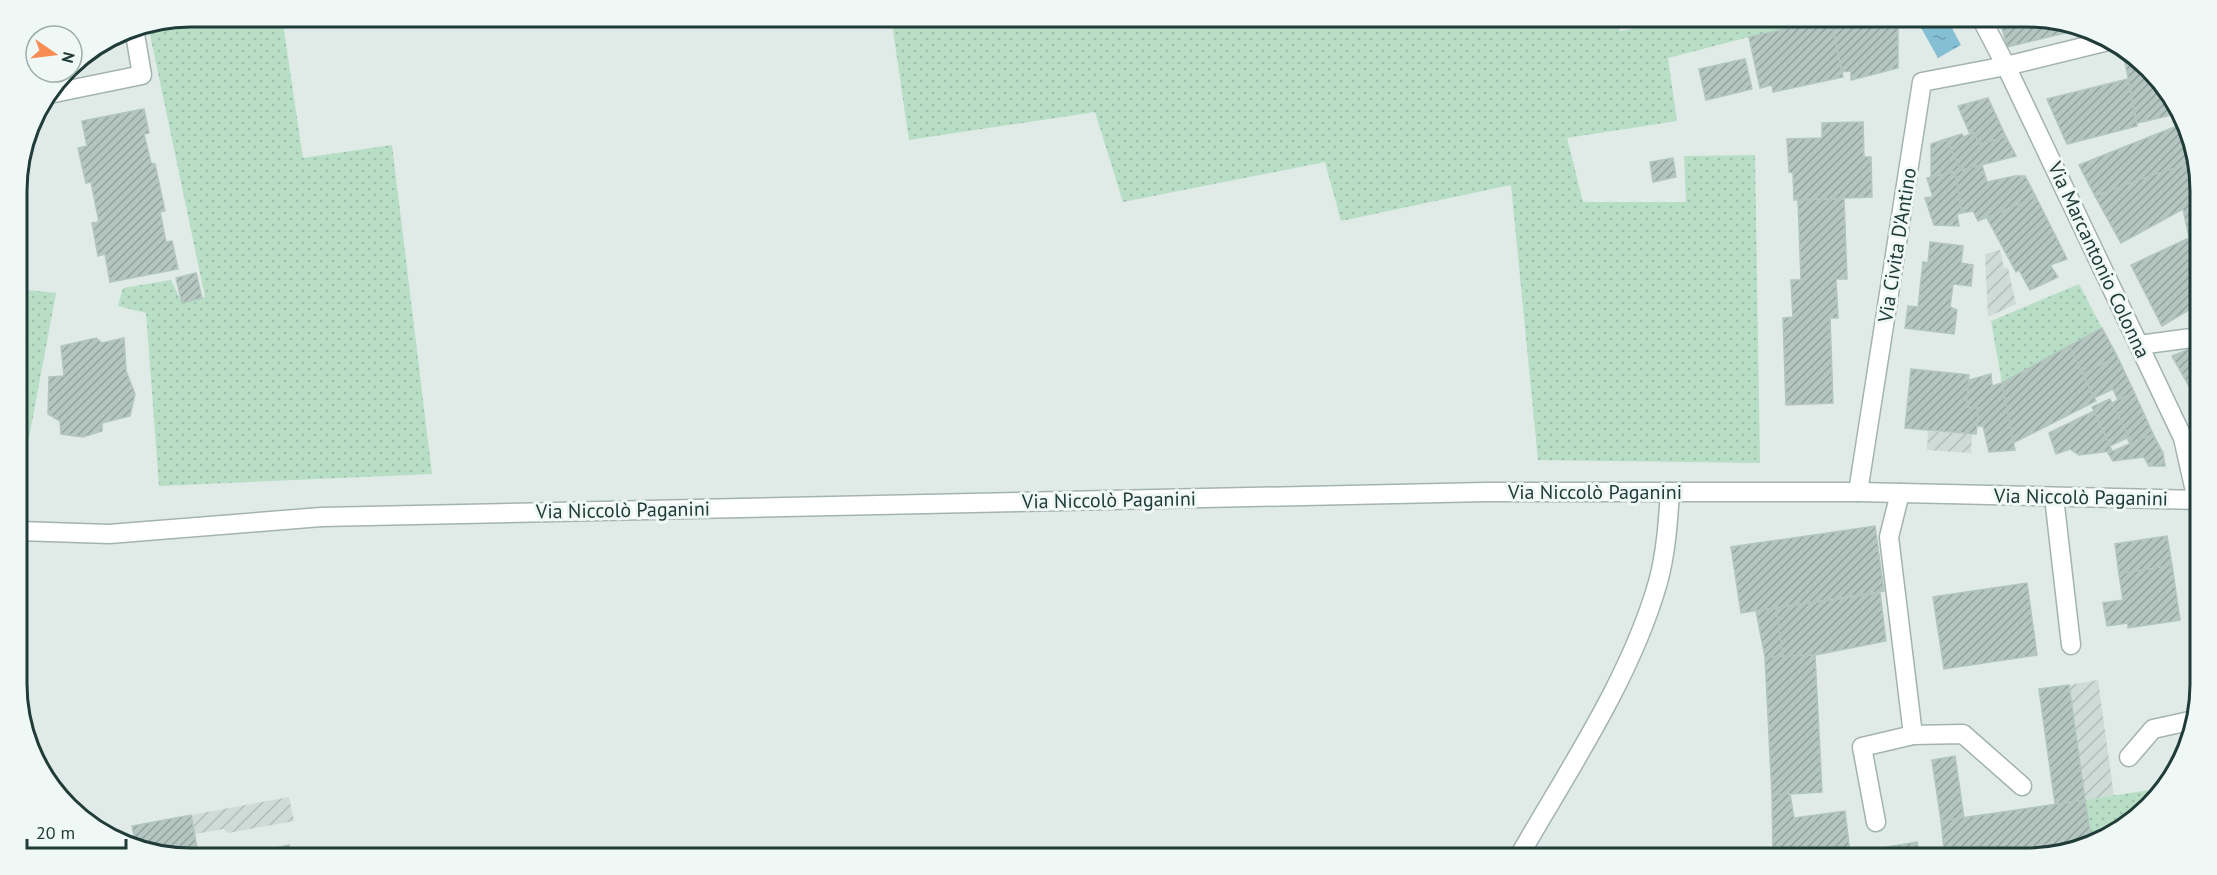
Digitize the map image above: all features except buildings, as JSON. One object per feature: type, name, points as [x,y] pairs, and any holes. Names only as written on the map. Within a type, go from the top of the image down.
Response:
[{"type":"street","name":"Via Marcantonio Colonna","points":[[1986,27],[2183,438],[2190,466]]},
{"type":"street","points":[[61,92],[142,75],[136,37]]},
{"type":"street","points":[[2006,66],[2097,44]]},
{"type":"street","name":"Via Civita D'Antino","points":[[1858,492],[1922,82],[2006,66]]},
{"type":"street","points":[[2139,345],[2190,338]]},
{"type":"street","name":"Via Niccolò Paganini","points":[[27,531],[109,534],[333,517],[1486,492],[1858,492],[2054,496],[2190,503]]},
{"type":"street","points":[[1524,848],[1593,727],[1637,640],[1658,582],[1670,492]]},
{"type":"street","points":[[1900,494],[1889,537],[1913,735]]},
{"type":"street","points":[[2054,496],[2071,645]]},
{"type":"street","points":[[2129,758],[2153,729],[2185,722]]},
{"type":"street","points":[[1876,822],[1862,747],[1913,735],[1963,734],[2022,786]]},
{"type":"shaded area","points":[[2000,250],[2004,268],[2008,268],[2016,304],[1988,317],[1985,254]]},
{"type":"shaded area","points":[[1928,431],[1972,434],[1971,453],[1927,450]]},
{"type":"shaded area","points":[[2098,680],[2114,796],[2085,800],[2069,685]]},
{"type":"shaded area","points":[[289,797],[294,821],[228,833],[224,829],[195,834],[191,815]]},
{"type":"green space","points":[[180,27],[283,27],[303,158],[392,145],[432,474],[159,486],[146,313],[118,306],[123,288],[171,280],[182,303],[205,297],[150,33]]},
{"type":"green space","points":[[892,27],[1619,27],[1620,31],[1643,27],[1796,27],[1668,58],[1677,121],[1567,138],[1583,202],[1686,202],[1684,156],[1755,155],[1760,463],[1538,460],[1511,185],[1341,221],[1325,162],[1123,202],[1095,112],[909,140]]},
{"type":"green space","points":[[2079,284],[2102,328],[2002,383],[1991,321]]},
{"type":"green space","points":[[27,290],[56,293],[27,449]]},
{"type":"green space","points":[[2151,790],[2126,814],[2091,835],[2085,800]]},
{"type":"water","points":[[1921,27],[1951,27],[1961,45],[1938,58]]}]
